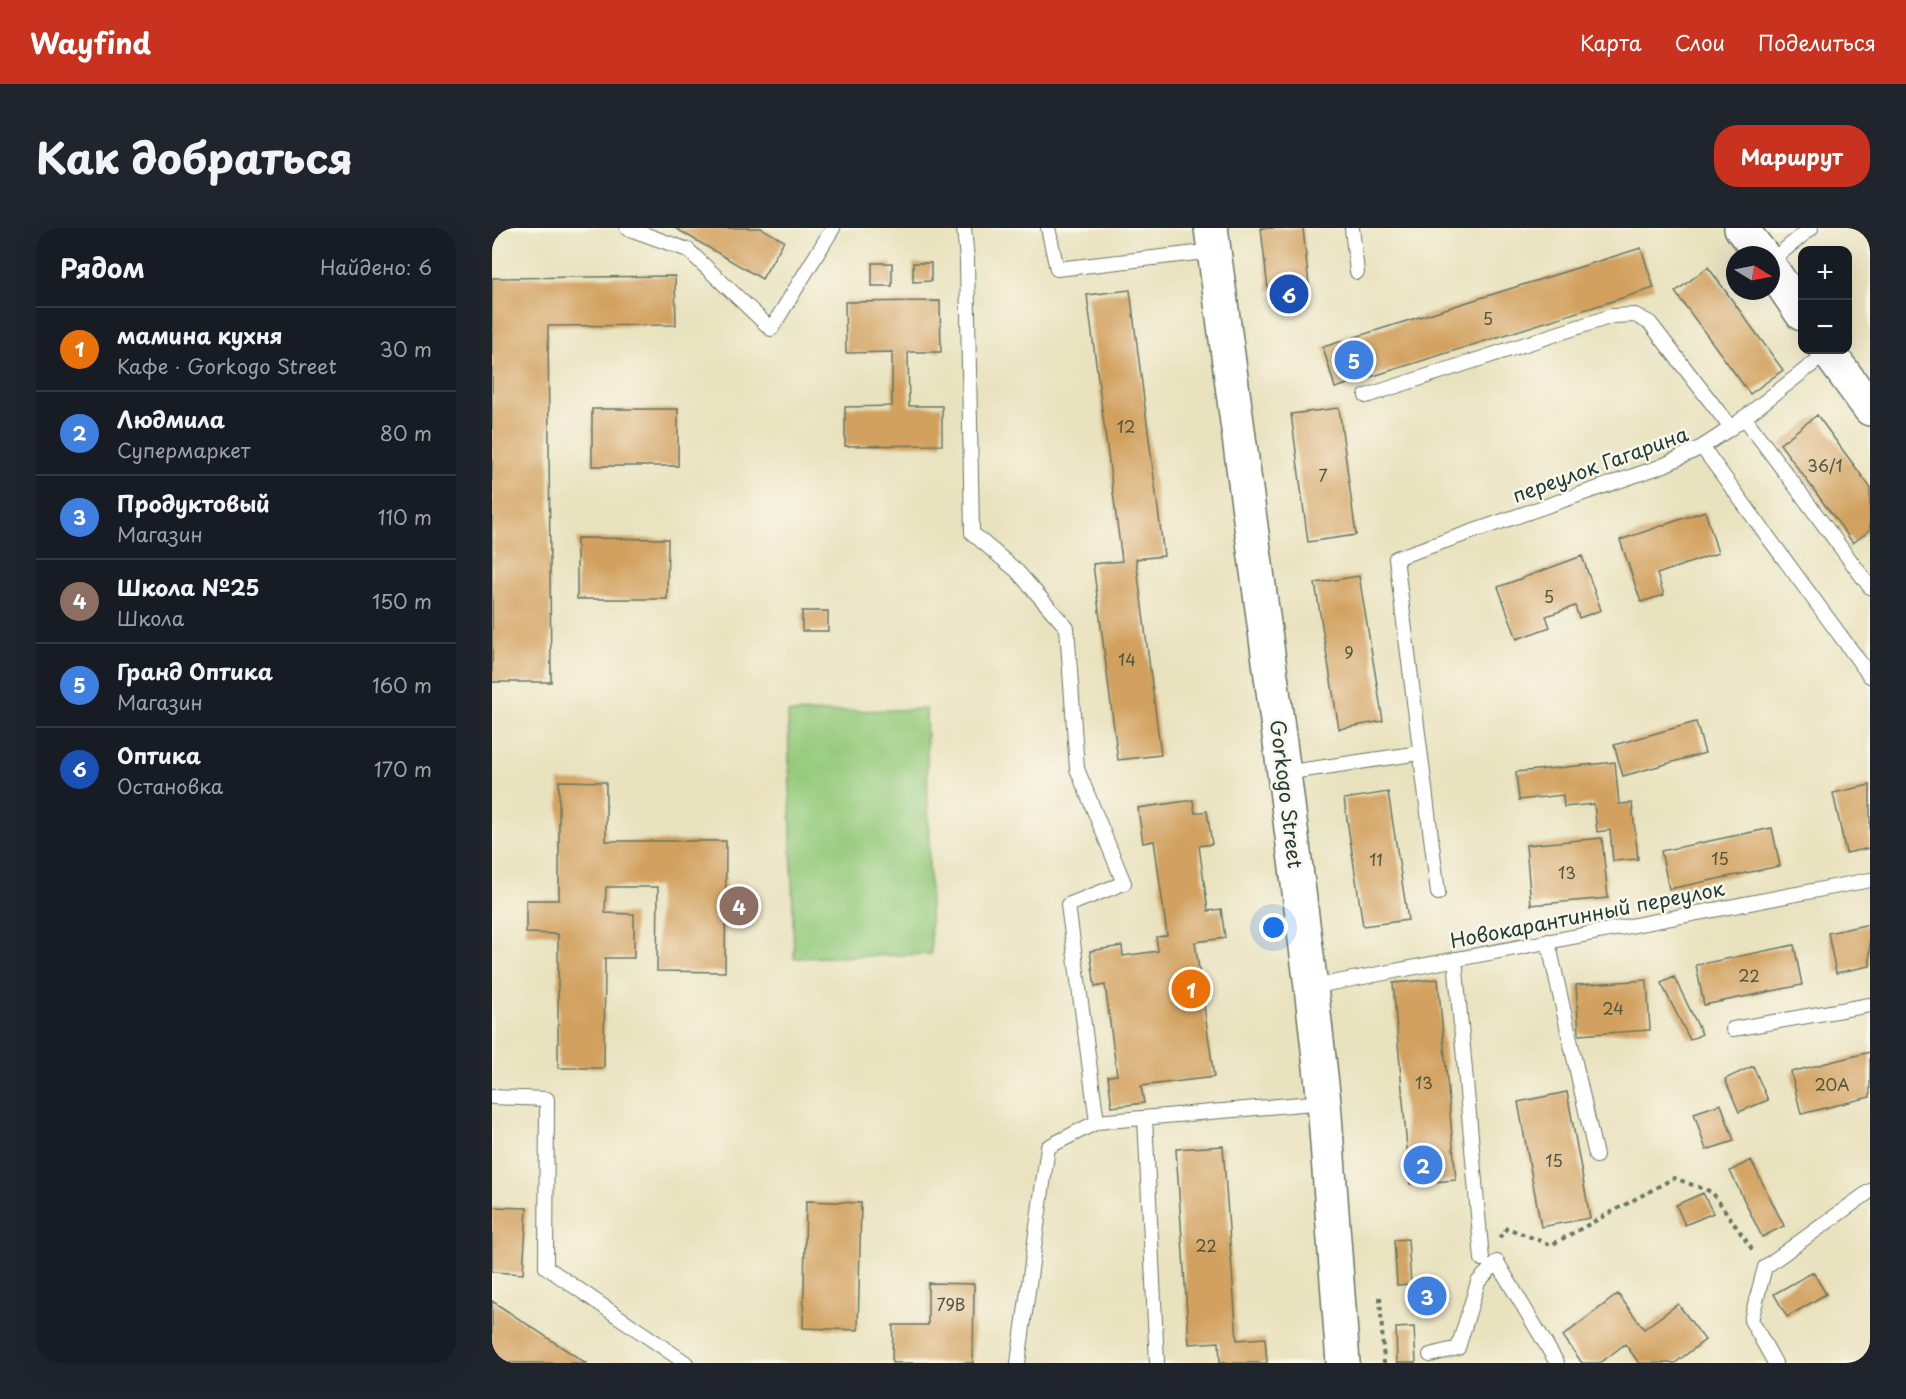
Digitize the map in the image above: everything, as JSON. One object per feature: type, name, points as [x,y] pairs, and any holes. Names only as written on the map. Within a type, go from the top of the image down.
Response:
[{"type":"main road","points":[[1741,228],[1755,246]]},
{"type":"main road","name":"Gorkogo Street","points":[[1213,239],[1311,987],[1324,1102],[1343,1363]]},
{"type":"main road","points":[[1780,281],[1798,307]]},
{"type":"main road","points":[[1830,354],[1870,409]]},
{"type":"lane","points":[[627,228],[688,250],[771,329],[833,228]]},
{"type":"lane","points":[[964,228],[972,533],[1017,571],[1067,628],[1077,769],[1124,883],[1068,905],[1097,1122]]},
{"type":"lane","points":[[1048,228],[1058,269],[1213,239]]},
{"type":"lane","points":[[1352,228],[1357,272]]},
{"type":"lane","points":[[1780,254],[1811,228]]},
{"type":"lane","points":[[1366,396],[1612,316],[1635,315],[1650,323],[1731,428]]},
{"type":"lane","name":"переулок Гагарина","points":[[1420,753],[1396,558],[1662,466],[1702,447],[1731,428],[1824,354]]},
{"type":"lane","points":[[1744,417],[1870,587]]},
{"type":"lane","points":[[1702,447],[1870,676]]},
{"type":"lane","points":[[1284,773],[1420,753],[1438,893]]},
{"type":"lane","name":"Новокарантинный переулок","points":[[1311,987],[1870,880]]},
{"type":"lane","points":[[1548,941],[1596,1156]]},
{"type":"lane","points":[[1455,959],[1482,1259]]},
{"type":"lane","points":[[1733,1029],[1870,1005]]},
{"type":"lane","points":[[492,1097],[547,1100],[546,1268],[686,1363]]},
{"type":"lane","points":[[1018,1363],[1047,1147],[1097,1122],[1324,1102]]},
{"type":"lane","points":[[1145,1118],[1157,1363]]},
{"type":"lane","points":[[1775,1363],[1751,1320],[1765,1267],[1870,1191]]},
{"type":"lane","points":[[1430,1355],[1458,1348],[1478,1282],[1497,1262],[1557,1363]]},
{"type":"path","points":[[1482,1259],[1507,1228],[1551,1245],[1674,1178],[1712,1192],[1765,1267]]},
{"type":"path","points":[[1380,1297],[1384,1363]]},
{"type":"green space","points":[[926,709],[931,954],[794,958],[788,713]]},
{"type":"building","points":[[675,228],[761,228],[784,241],[762,279]]},
{"type":"building","points":[[1261,228],[1303,228],[1309,285],[1268,290]]},
{"type":"building","points":[[1641,248],[1654,288],[1335,388],[1323,347]]},
{"type":"building","points":[[872,263],[892,263],[892,286],[872,286]]},
{"type":"building","points":[[913,263],[931,263],[931,281],[913,282]]},
{"type":"building","points":[[1708,267],[1726,292],[1726,300],[1732,300],[1783,370],[1750,394],[1675,292]]},
{"type":"building","points":[[675,276],[676,325],[548,326],[551,682],[492,682],[492,278]]},
{"type":"building","points":[[1130,290],[1164,556],[1136,559],[1161,755],[1118,760],[1093,564],[1122,561],[1087,295]]},
{"type":"building","points":[[940,301],[941,352],[908,352],[909,406],[942,406],[942,445],[845,446],[845,407],[892,406],[892,352],[846,353],[845,302]]},
{"type":"building","points":[[1339,408],[1356,535],[1308,542],[1291,414]]},
{"type":"building","points":[[592,409],[678,409],[678,466],[592,466]]},
{"type":"building","points":[[1817,415],[1870,487],[1870,530],[1853,543],[1780,444]]},
{"type":"building","points":[[1705,511],[1718,553],[1657,574],[1664,595],[1641,602],[1620,540]]},
{"type":"building","points":[[577,538],[668,539],[667,599],[577,599]]},
{"type":"building","points":[[1582,556],[1601,610],[1579,618],[1575,606],[1546,616],[1550,627],[1517,639],[1498,587]]},
{"type":"building","points":[[1359,576],[1383,721],[1339,729],[1315,583]]},
{"type":"building","points":[[802,611],[828,611],[828,631],[802,631]]},
{"type":"building","points":[[1696,722],[1705,753],[1623,776],[1614,745]]},
{"type":"building","points":[[1615,762],[1619,804],[1632,803],[1638,859],[1613,861],[1610,830],[1597,832],[1594,804],[1564,807],[1563,795],[1519,800],[1516,772]]},
{"type":"building","points":[[559,781],[606,782],[606,841],[726,841],[725,972],[657,971],[658,887],[606,887],[605,913],[634,914],[634,958],[605,958],[604,1068],[558,1068],[558,934],[526,933],[526,900],[559,900]]},
{"type":"building","points":[[1870,785],[1870,848],[1846,853],[1833,793]]},
{"type":"building","points":[[1388,792],[1408,920],[1363,926],[1344,799]]},
{"type":"building","points":[[1193,800],[1195,813],[1207,811],[1212,844],[1199,846],[1208,911],[1221,909],[1225,938],[1195,942],[1214,1077],[1141,1086],[1144,1103],[1112,1107],[1108,1076],[1117,1075],[1105,985],[1095,987],[1090,951],[1122,946],[1123,956],[1158,951],[1156,937],[1167,935],[1154,841],[1143,843],[1138,808]]},
{"type":"building","points":[[1772,828],[1780,866],[1669,889],[1661,851]]},
{"type":"building","points":[[1602,838],[1608,898],[1531,905],[1526,845]]},
{"type":"building","points":[[1870,924],[1870,966],[1836,973],[1828,933]]},
{"type":"building","points":[[1794,945],[1802,985],[1704,1005],[1696,965]]},
{"type":"building","points":[[1674,977],[1702,1034],[1690,1040],[1661,983]]},
{"type":"building","points":[[1438,979],[1456,1180],[1410,1184],[1393,983]]},
{"type":"building","points":[[1647,980],[1650,1030],[1579,1035],[1576,985]]},
{"type":"building","points":[[1870,1052],[1870,1097],[1801,1114],[1791,1072]]},
{"type":"building","points":[[1753,1066],[1768,1100],[1739,1112],[1725,1079]]},
{"type":"building","points":[[1567,1092],[1590,1218],[1541,1227],[1518,1102]]},
{"type":"building","points":[[1721,1104],[1734,1141],[1706,1150],[1694,1113]]},
{"type":"building","points":[[1223,1146],[1237,1340],[1265,1338],[1267,1363],[1220,1363],[1219,1342],[1189,1344],[1176,1149]]},
{"type":"building","points":[[1751,1160],[1784,1226],[1762,1237],[1730,1171]]},
{"type":"building","points":[[1703,1193],[1713,1213],[1685,1225],[1676,1205]]},
{"type":"building","points":[[806,1201],[861,1203],[858,1330],[803,1328]]},
{"type":"building","points":[[492,1207],[527,1208],[523,1274],[492,1272]]},
{"type":"building","points":[[1408,1239],[1411,1284],[1397,1285],[1394,1240]]},
{"type":"building","points":[[1813,1272],[1826,1294],[1787,1317],[1774,1294]]},
{"type":"building","points":[[928,1283],[974,1284],[973,1363],[892,1363],[893,1325],[928,1325]]},
{"type":"building","points":[[1618,1294],[1644,1329],[1678,1304],[1705,1340],[1675,1363],[1639,1363],[1625,1344],[1600,1363],[1582,1363],[1563,1336]]},
{"type":"building","points":[[492,1301],[586,1363],[504,1363],[492,1355]]},
{"type":"building","points":[[1414,1327],[1416,1363],[1397,1363],[1396,1328]]},
{"type":"place","name":"Оптика","points":[[1289,294]]},
{"type":"place","name":"Гранд Оптика","points":[[1354,360]]},
{"type":"place","name":"Школа №25","points":[[739,906]]},
{"type":"place","name":"мамина кухня","points":[[1191,989]]},
{"type":"place","name":"Людмила","points":[[1423,1165]]},
{"type":"place","name":"Продуктовый","points":[[1427,1296]]}]
